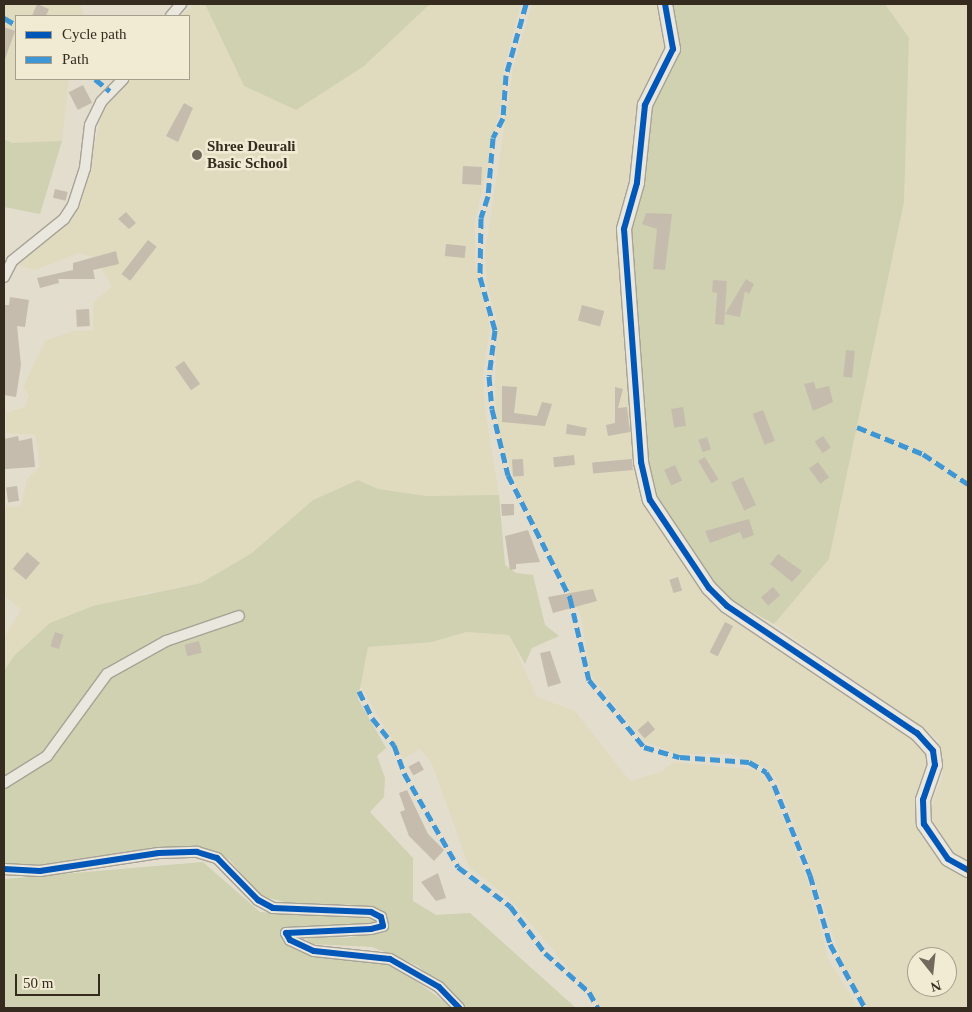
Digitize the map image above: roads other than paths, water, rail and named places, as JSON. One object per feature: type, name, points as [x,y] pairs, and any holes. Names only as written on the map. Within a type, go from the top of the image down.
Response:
[{"type":"street","points":[[172,15],[181,4]]},
{"type":"street","points":[[665,4],[673,49],[645,105],[637,183],[624,229],[641,462],[650,500],[709,588],[727,606],[917,733],[933,751],[935,765],[923,800],[924,824],[948,859],[968,870]]},
{"type":"street","points":[[4,276],[12,261],[64,219],[73,205],[85,168],[90,125],[101,102],[122,80]]},
{"type":"street","points":[[4,783],[47,756],[107,674],[166,642],[239,616]]},
{"type":"street","points":[[4,869],[40,871],[159,853],[211,856],[273,908],[371,912],[381,917],[383,926],[371,930],[286,933],[290,940],[314,951],[390,959],[438,988],[459,1008]]},
{"type":"place","name":"Shree Deurali Basic School","points":[[197,155]]}]
